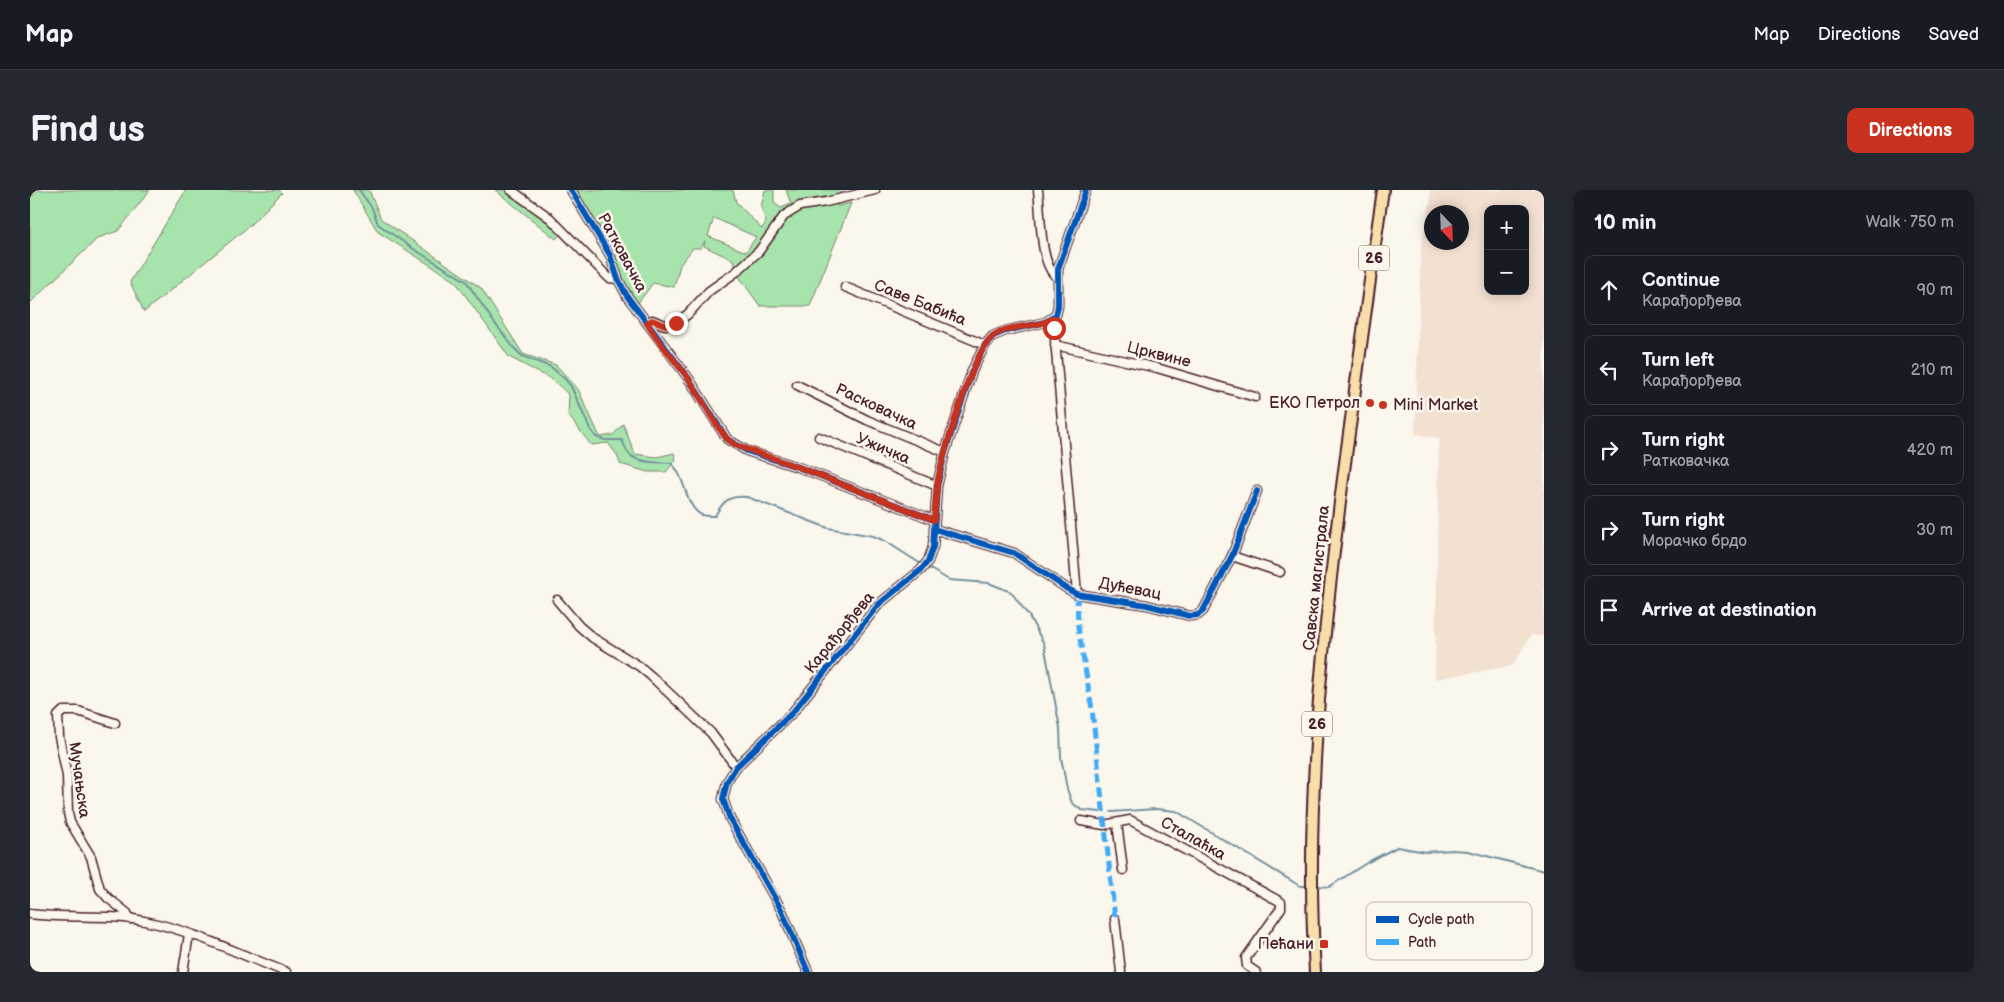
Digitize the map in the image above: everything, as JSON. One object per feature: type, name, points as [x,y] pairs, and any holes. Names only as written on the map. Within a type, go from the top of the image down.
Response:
[{"type":"main road","name":"Савска магистрала","points":[[1315,972],[1312,909],[1313,822],[1321,674],[1338,522],[1383,190]]},
{"type":"street","points":[[511,190],[550,218],[609,278],[618,279]]},
{"type":"street","name":"Ратковачка","points":[[571,190],[610,255],[618,279],[627,296],[655,336],[689,379],[727,439],[735,445],[798,467],[934,520]]},
{"type":"street","points":[[647,323],[652,320],[665,325],[676,323],[688,314],[709,291],[736,272],[759,251],[784,216],[800,206],[826,202],[874,190]]},
{"type":"street","points":[[1038,190],[1045,256],[1050,271],[1056,277]]},
{"type":"street","points":[[1077,594],[1054,328],[1051,320],[1056,315],[1058,306],[1056,277],[1060,258],[1086,190]]},
{"type":"street","name":"Саве Бабића","points":[[845,287],[985,345]]},
{"type":"street","name":"Карађорђева","points":[[808,972],[782,911],[730,819],[724,805],[725,788],[736,767],[792,713],[879,604],[923,567],[933,547],[937,486],[945,452],[972,371],[985,345],[993,336],[1000,332],[1051,320]]},
{"type":"street","name":"Црквине","points":[[1055,345],[1157,368],[1255,397]]},
{"type":"street","name":"Расковачка","points":[[797,385],[867,420],[945,452]]},
{"type":"street","name":"Ужичка","points":[[819,437],[937,486]]},
{"type":"street","name":"Дућевац","points":[[934,529],[1014,554],[1077,594],[1147,605],[1190,616],[1198,615],[1203,611],[1232,556],[1257,491]]},
{"type":"street","points":[[1232,556],[1280,572]]},
{"type":"street","points":[[558,600],[579,626],[602,644],[639,666],[657,682],[711,733],[736,767]]},
{"type":"street","name":"Мучањска","points":[[115,724],[73,710],[63,711],[58,716],[59,738],[67,776],[70,822],[91,857],[100,889],[127,913],[130,919]]},
{"type":"street","name":"Сталаћка","points":[[1081,821],[1104,825],[1130,820],[1281,902],[1281,908],[1246,958],[1247,966],[1256,972]]},
{"type":"street","points":[[1117,823],[1123,870]]},
{"type":"street","points":[[30,914],[148,921],[189,934],[286,972]]},
{"type":"street","points":[[1115,919],[1121,972]]},
{"type":"street","points":[[183,972],[189,934]]},
{"type":"shaded area","points":[[1430,190],[1544,190],[1544,636],[1531,635],[1512,666],[1435,679],[1439,438],[1415,434],[1421,245],[1424,231],[1424,250],[1469,250],[1469,205],[1430,205]]},
{"type":"green space","points":[[39,190],[150,190],[118,231],[98,238],[30,303],[30,198]]},
{"type":"green space","points":[[186,190],[279,190],[282,193],[248,227],[144,312],[130,282]]},
{"type":"green space","points":[[353,190],[369,190],[381,219],[481,288],[523,354],[556,365],[578,389],[600,437],[613,435],[623,424],[635,454],[657,457],[674,453],[676,460],[666,472],[648,472],[620,464],[617,455],[608,443],[591,445],[568,415],[569,395],[553,380],[509,357],[455,281],[378,232]]},
{"type":"green space","points":[[495,190],[506,190],[548,222],[560,235],[556,239]]},
{"type":"green space","points":[[576,190],[733,190],[736,202],[762,229],[766,222],[761,207],[765,190],[774,190],[774,203],[781,208],[791,204],[786,190],[841,190],[837,206],[851,203],[810,306],[760,306],[740,278],[733,260],[704,246],[705,241],[701,248],[693,248],[680,265],[674,287],[653,283],[638,303],[628,292],[601,234]],"holes":[[[714,218],[756,237],[746,252],[708,236]]]},
{"type":"waterway","points":[[359,190],[372,208],[378,224],[412,248],[466,281],[493,321],[522,356],[551,367],[565,379],[571,386],[590,429],[596,437],[605,440],[622,440],[629,454],[637,459],[649,462],[671,463],[680,476],[692,506],[702,515],[715,516],[727,500],[736,497],[747,497],[828,528],[873,536],[885,541],[921,564]]},
{"type":"waterway","points":[[925,566],[949,580],[989,583],[1011,592],[1029,616],[1044,644],[1060,728],[1061,757],[1067,789],[1072,803],[1082,810],[1100,812]]},
{"type":"waterway","points":[[1111,812],[1156,809],[1176,811],[1300,886],[1308,886]]},
{"type":"waterway","points":[[1320,886],[1329,887],[1368,862],[1397,847],[1426,852],[1468,851],[1544,871]]},
{"type":"marked path","points":[[1077,594],[1078,627],[1092,709],[1115,919]]},
{"type":"cycle path","points":[[571,190],[610,255],[618,279],[627,296],[689,379],[727,439],[747,451],[798,467],[934,520]]},
{"type":"cycle path","points":[[808,972],[782,911],[730,819],[723,799],[727,782],[736,767],[792,713],[879,604],[921,570],[928,561],[933,547],[937,486],[945,452],[972,371],[985,345],[993,336],[1005,331],[1046,322],[1056,315],[1058,306],[1058,269],[1086,190]]},
{"type":"cycle path","points":[[934,529],[1014,553],[1077,594],[1147,605],[1190,616],[1198,615],[1203,611],[1232,556],[1257,491]]},
{"type":"place","name":"ЕКО Петрол","points":[[1370,403]]},
{"type":"place","name":"Mini Market","points":[[1383,405]]},
{"type":"place","name":"Пећани","points":[[1324,944]]},
{"type":"route","points":[[676,323],[665,325],[652,320],[647,323],[689,379],[727,439],[747,450],[798,467],[934,520],[937,486],[945,452],[972,371],[985,345],[993,336],[1005,330],[1051,320],[1054,328]]}]
